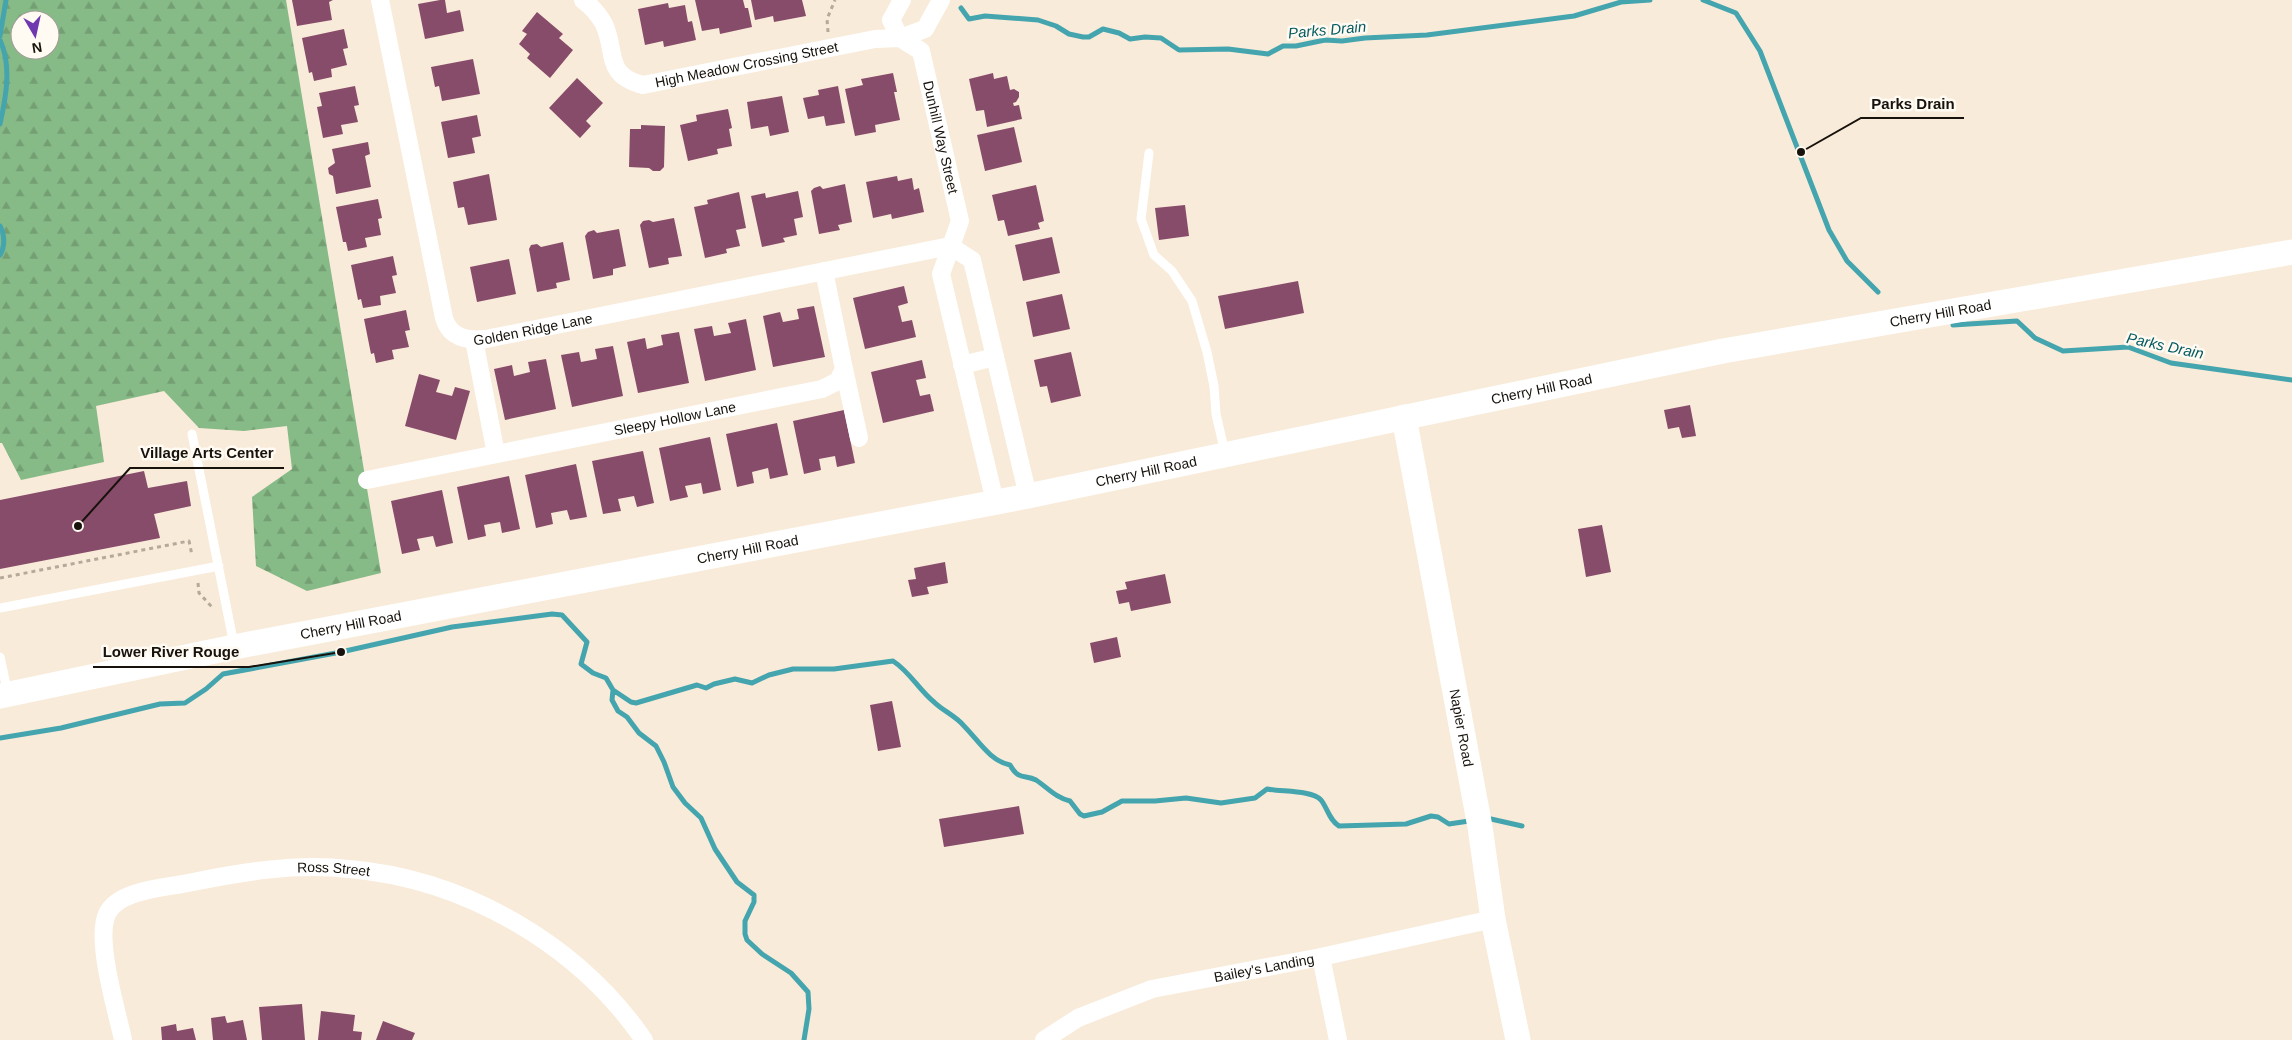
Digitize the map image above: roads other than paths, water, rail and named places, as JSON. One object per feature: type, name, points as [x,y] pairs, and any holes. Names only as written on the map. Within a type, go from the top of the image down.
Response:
[{"type":"street","name":"Golden Ridge Lane","points":[[380,0],[444,318],[448,328],[462,338],[474,340],[950,246]]},
{"type":"street","name":"High Meadow Crossing Street","points":[[583,0],[604,24],[612,60],[620,74],[634,83],[643,85],[875,39],[900,38]]},
{"type":"street","points":[[902,0],[891,20],[900,38],[925,29],[942,0]]},
{"type":"street","name":"Dunhill Way Street","points":[[900,38],[921,51],[960,221],[941,274],[995,502]]},
{"type":"street","points":[[950,246],[972,260],[1028,496]]},
{"type":"street","name":"Cherry Hill Road","points":[[4,695],[234,647],[1028,496],[1724,351],[2292,252]]},
{"type":"street","points":[[824,271],[859,438]]},
{"type":"street","points":[[474,340],[496,454]]},
{"type":"street","points":[[962,365],[995,357]]},
{"type":"street","name":"Sleepy Hollow Lane","points":[[366,480],[822,389],[838,381],[844,369]]},
{"type":"street","name":"Napier Road","points":[[1404,417],[1480,827],[1493,920],[1518,1040]]},
{"type":"street","name":"Ross Street","points":[[123,1040],[102,934],[106,915],[118,900],[137,893],[224,875],[266,869],[320,867],[364,870],[405,878],[438,887],[505,917],[542,939],[595,982],[644,1040]]},
{"type":"street","name":"Bailey's Landing","points":[[1044,1040],[1078,1018],[1152,989],[1321,957],[1493,920]]},
{"type":"street","points":[[1321,957],[1338,1040]]},
{"type":"lane","points":[[1149,154],[1141,219],[1154,255],[1172,271],[1192,302],[1214,386],[1216,414],[1226,456]]},
{"type":"lane","points":[[192,434],[234,647]]},
{"type":"lane","points":[[0,608],[219,566]]},
{"type":"lane","points":[[0,657],[4,695]]},
{"type":"waterway","points":[[0,36],[6,0]]},
{"type":"waterway","name":"Parks Drain","points":[[961,8],[969,19],[985,16],[1038,20],[1056,26],[1069,34],[1083,37],[1089,37],[1103,29],[1119,33],[1130,39],[1145,37],[1161,38],[1179,50],[1228,49],[1268,54],[1283,46],[1296,46],[1325,40],[1342,41],[1427,35],[1574,16],[1621,2],[1650,0]]},
{"type":"waterway","name":"Parks Drain","points":[[1703,0],[1736,13],[1760,51],[1829,230],[1847,261],[1878,292]]},
{"type":"waterway","points":[[0,40],[4,50],[7,71],[6,92],[0,124]]},
{"type":"waterway","points":[[0,226],[4,241],[0,255]]},
{"type":"waterway","name":"Parks Drain","points":[[1953,325],[2017,321],[2035,338],[2063,351],[2128,347],[2171,363],[2292,380]]},
{"type":"waterway","points":[[0,738],[61,728],[160,704],[185,703],[206,689],[223,674],[341,652],[452,627],[552,614],[562,615],[587,642],[581,664],[593,673],[606,678],[613,690],[612,700],[618,711],[627,717],[639,733],[656,746],[673,787],[685,803],[701,818],[715,849],[737,882],[754,895],[754,902],[745,921],[747,940],[762,954],[791,973],[808,992],[809,1009],[804,1040]]},
{"type":"waterway","points":[[613,690],[631,702],[636,703],[697,685],[706,688],[735,679],[752,683],[769,675],[793,669],[834,669],[893,661],[929,697],[961,722],[990,755],[1010,765],[1019,775],[1036,780],[1056,795],[1070,801],[1080,814],[1084,816],[1102,812],[1122,801],[1155,801],[1186,798],[1221,803],[1255,798],[1267,789],[1311,794],[1317,797],[1321,800],[1333,821],[1339,826],[1406,824],[1431,816],[1438,817],[1449,824],[1469,821]]},
{"type":"waterway","points":[[1491,819],[1522,826]]},
{"type":"place","name":"Parks Drain","points":[[1801,152]]},
{"type":"place","name":"Village Arts Center","points":[[78,526]]},
{"type":"place","name":"Lower River Rouge","points":[[341,652]]}]
